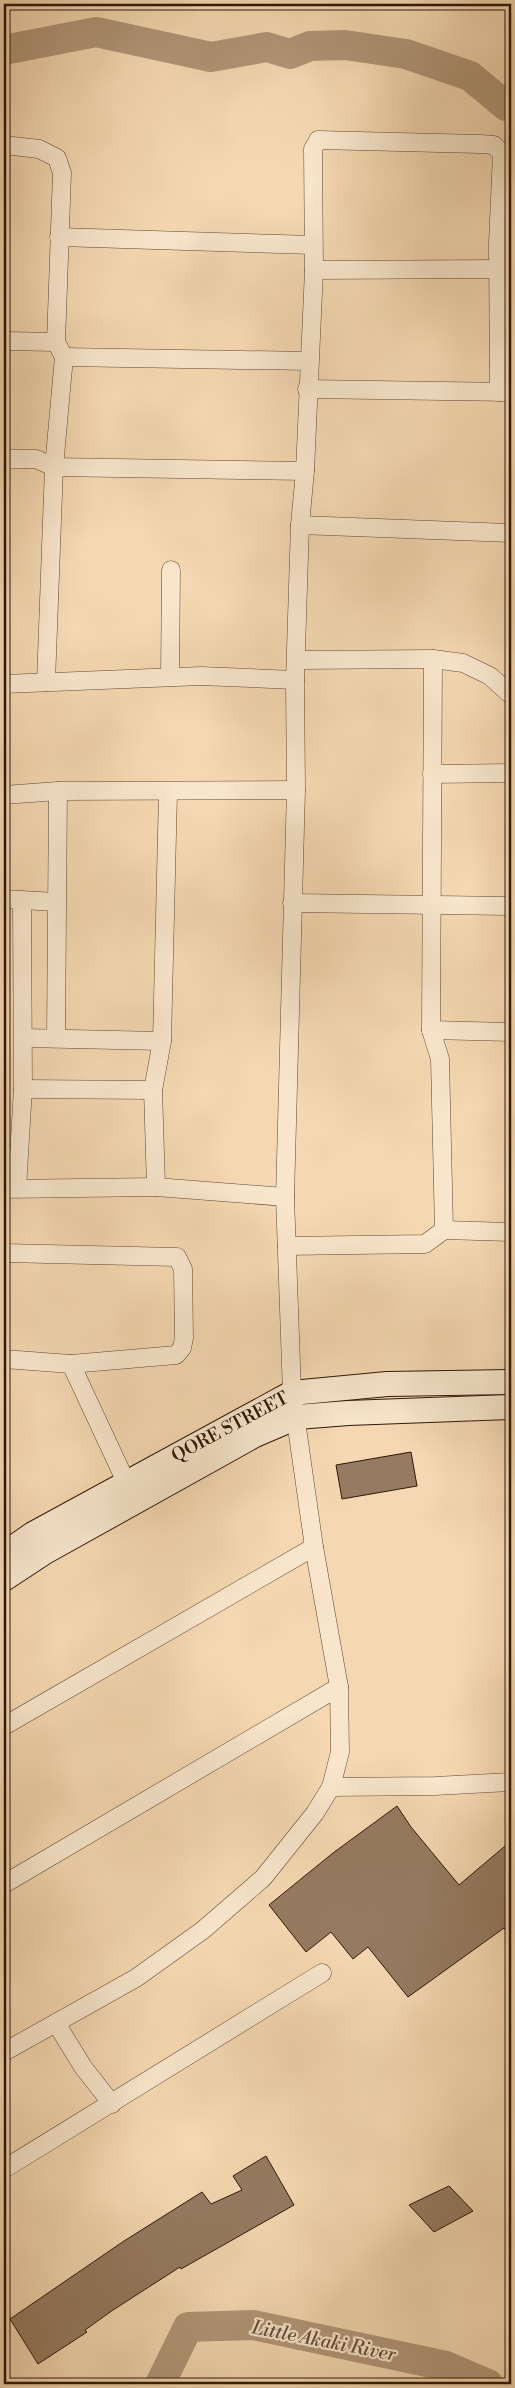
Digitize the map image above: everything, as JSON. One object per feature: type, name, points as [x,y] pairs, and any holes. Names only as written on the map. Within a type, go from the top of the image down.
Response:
[{"type":"street","points":[[4,2052],[136,1978],[203,1930],[263,1878],[315,1813],[331,1787],[340,1752],[339,1687],[314,1546],[292,1392],[285,1197],[296,790],[295,680],[300,525],[305,471],[307,389],[314,270],[314,148],[318,140],[494,145],[502,154],[505,243],[498,269],[505,392],[307,389]]},
{"type":"street","points":[[4,145],[39,149],[57,158],[62,173],[59,237],[60,349],[46,682]]},
{"type":"street","points":[[59,237],[313,245]]},
{"type":"street","points":[[314,270],[498,269]]},
{"type":"street","points":[[4,341],[60,349],[309,360]]},
{"type":"street","points":[[4,459],[36,459],[54,467],[305,471]]},
{"type":"street","points":[[300,525],[511,533]]},
{"type":"street","points":[[170,677],[171,570]]},
{"type":"street","points":[[297,660],[433,659],[463,663],[490,676],[511,695]]},
{"type":"street","points":[[433,659],[431,1030],[440,1059],[444,1230]]},
{"type":"street","points":[[4,684],[201,676],[295,680]]},
{"type":"street","points":[[432,774],[511,772]]},
{"type":"street","points":[[4,795],[58,791],[296,790]]},
{"type":"street","points":[[56,1037],[58,791]]},
{"type":"street","points":[[156,1188],[153,1090],[162,1041],[168,792]]},
{"type":"street","points":[[4,899],[56,902]]},
{"type":"street","points":[[22,900],[23,1089],[10,1188],[156,1188],[285,1197]]},
{"type":"street","points":[[292,903],[511,906]]},
{"type":"street","points":[[431,1030],[511,1032]]},
{"type":"street","points":[[24,1038],[56,1037],[162,1041]]},
{"type":"street","points":[[23,1089],[153,1090]]},
{"type":"street","points":[[287,1246],[425,1244],[444,1230],[511,1232]]},
{"type":"street","points":[[4,1253],[177,1258],[183,1269],[184,1338],[182,1348],[176,1355],[71,1364],[4,1359]]},
{"type":"street","points":[[71,1364],[126,1482]]},
{"type":"street","name":"QORE STREET","points":[[4,1554],[33,1534],[292,1392],[387,1384],[511,1382]]},
{"type":"street","name":"QORE STREET","points":[[4,1580],[46,1552],[255,1435],[297,1418],[348,1413],[511,1407]]},
{"type":"street","points":[[4,1726],[314,1546]]},
{"type":"street","points":[[4,1884],[339,1687]]},
{"type":"street","points":[[331,1787],[435,1786],[511,1782]]},
{"type":"street","points":[[4,2169],[322,1973]]},
{"type":"street","points":[[56,2023],[83,2067],[112,2104]]},
{"type":"building","points":[[411,1452],[417,1486],[342,1499],[336,1465]]},
{"type":"building","points":[[397,1806],[411,1827],[459,1885],[511,1841],[511,1937],[504,1928],[408,1997],[368,1947],[353,1959],[331,1932],[306,1952],[269,1905],[333,1853]]},
{"type":"building","points":[[266,2156],[294,2205],[181,2269],[180,2267],[113,2310],[85,2330],[87,2332],[38,2364],[10,2319],[124,2241],[202,2192],[211,2204],[242,2190],[233,2176]]},
{"type":"building","points":[[449,2186],[473,2211],[434,2232],[409,2205]]},
{"type":"waterway","points":[[4,50],[96,32],[211,57],[267,47],[290,54],[310,46],[345,45],[406,54],[470,76],[506,106],[511,107]]},
{"type":"waterway","name":"Little Akaki River","points":[[160,2384],[188,2327],[253,2325],[446,2366],[488,2384]]}]
